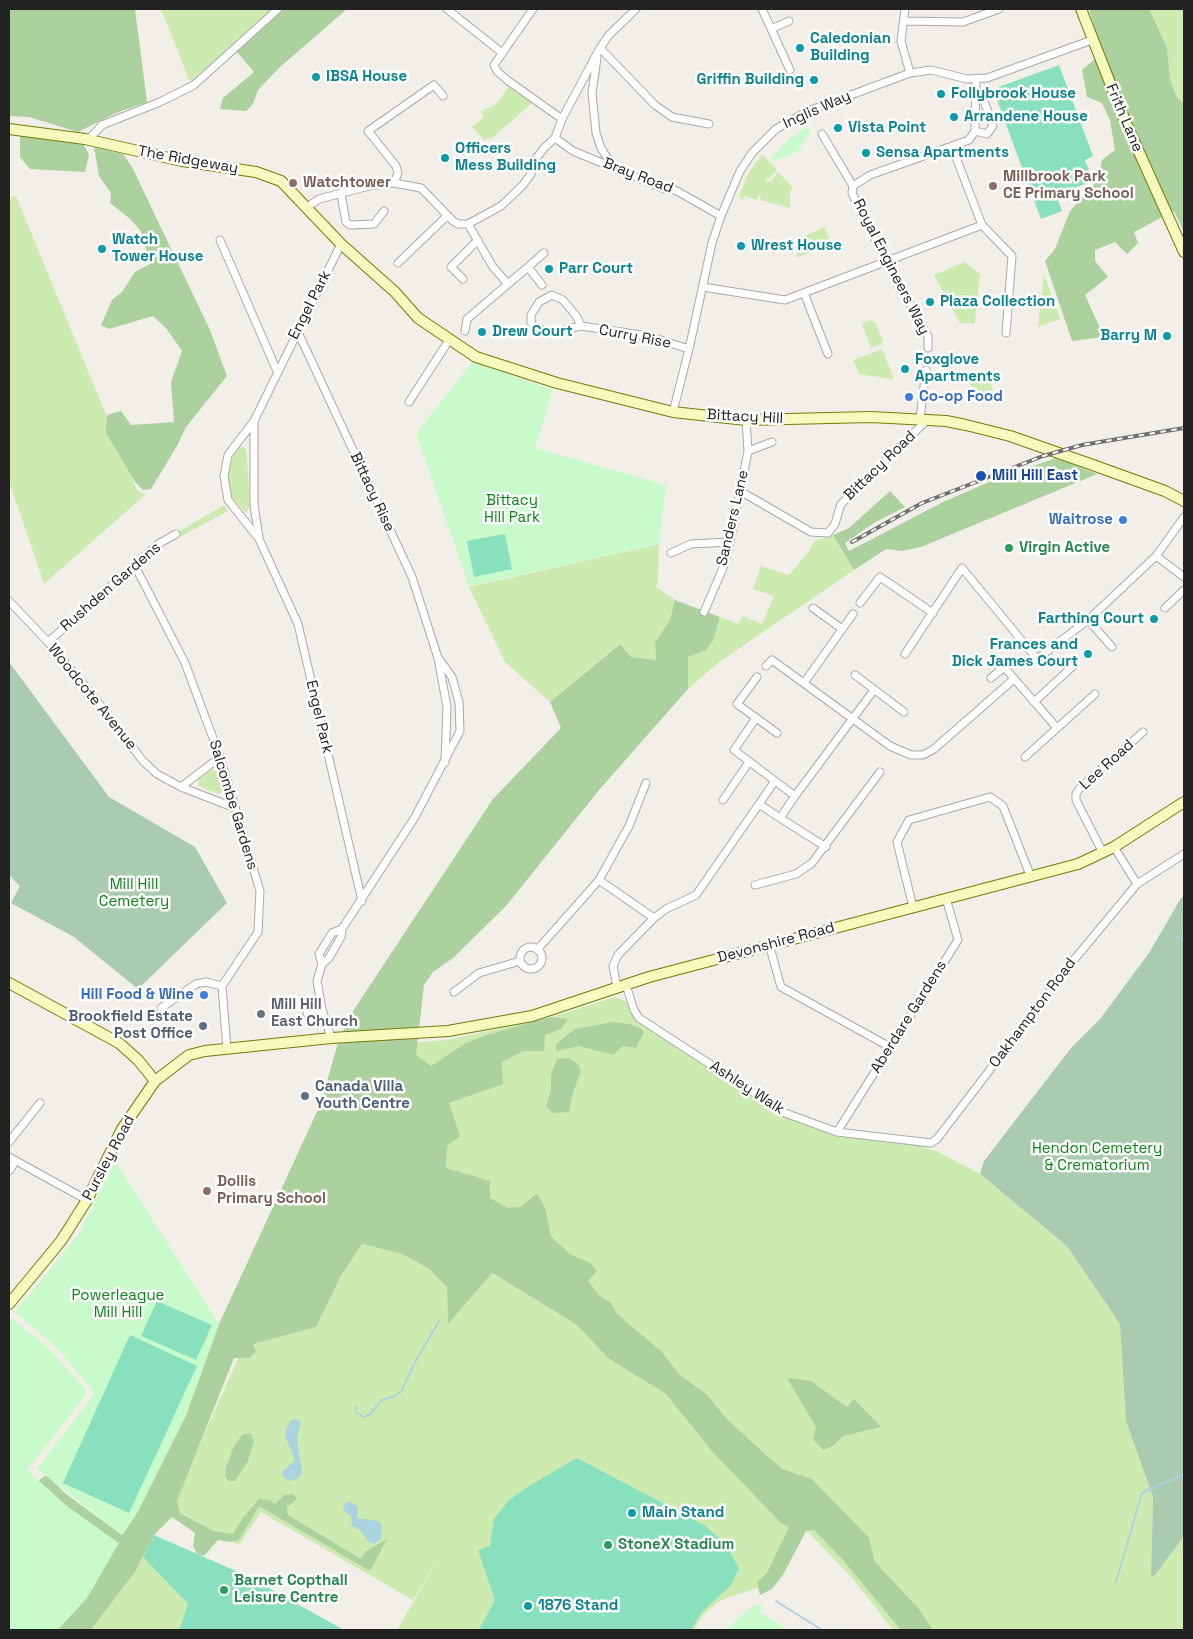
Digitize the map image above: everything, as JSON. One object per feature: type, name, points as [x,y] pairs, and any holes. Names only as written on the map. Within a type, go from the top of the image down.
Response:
[{"type":"street","points":[[88,140],[102,125],[160,102],[194,85],[278,9]]},
{"type":"street","points":[[446,9],[501,52]]},
{"type":"street","points":[[532,9],[501,52],[494,65],[496,71],[562,119]]},
{"type":"street","points":[[307,208],[319,199],[369,186],[394,183],[421,188],[447,216],[458,224],[468,224],[501,206],[516,194],[529,178],[535,160],[555,138],[562,119],[608,35],[636,9]]},
{"type":"street","points":[[762,9],[790,70]]},
{"type":"street","points":[[905,9],[901,41],[910,73]]},
{"type":"street","points":[[904,21],[963,22],[999,9]]},
{"type":"street","name":"Frith Lane","points":[[1080,9],[1125,121],[1184,252]]},
{"type":"street","points":[[771,29],[789,21]]},
{"type":"street","name":"Inglis Way","points":[[673,412],[712,244],[721,216],[740,171],[752,153],[776,129],[808,111],[910,73],[932,70],[976,79],[987,78],[1092,40]]},
{"type":"street","points":[[600,48],[655,105],[672,117],[709,124]]},
{"type":"street","points":[[600,48],[592,93],[596,133],[613,167]]},
{"type":"street","points":[[975,131],[976,79]]},
{"type":"street","points":[[394,183],[398,173],[396,166],[368,131],[434,84],[443,96]]},
{"type":"street","name":"Royal Engineers Way","points":[[853,186],[870,175],[969,140],[975,131],[987,134],[993,126],[984,102],[976,95]]},
{"type":"street","name":"The Ridgeway","points":[[9,130],[88,140],[182,161],[256,172],[281,181],[341,244]]},
{"type":"street","name":"Royal Engineers Way","points":[[822,134],[853,186],[852,193],[886,261],[928,336],[928,348]]},
{"type":"street","name":"Bray Road","points":[[555,138],[573,151],[665,189],[675,190],[721,216]]},
{"type":"street","points":[[952,147],[982,226],[1012,256],[1006,333]]},
{"type":"street","points":[[341,194],[346,222],[350,225],[374,224],[384,211]]},
{"type":"street","points":[[398,263],[447,216]]},
{"type":"street","points":[[468,224],[493,267],[507,283]]},
{"type":"street","points":[[703,287],[785,300],[982,226]]},
{"type":"street","points":[[220,240],[277,371]]},
{"type":"street","points":[[463,279],[451,267],[478,240]]},
{"type":"street","name":"Engel Park","points":[[341,244],[297,330],[254,421],[228,455],[224,476],[228,500],[259,539],[298,624],[362,901]]},
{"type":"street","name":"Bittacy Hill","points":[[341,244],[395,292],[418,318],[476,357],[557,383],[673,412],[746,420],[870,418],[924,420],[966,425],[1010,436],[1165,491],[1184,501]]},
{"type":"street","points":[[464,331],[467,319],[544,253]]},
{"type":"street","points":[[528,267],[542,285]]},
{"type":"street","points":[[804,293],[828,354]]},
{"type":"street","name":"Curry Rise","points":[[581,326],[577,317],[562,300],[552,295],[539,302],[531,314],[531,322],[534,327],[545,331],[559,331],[581,326],[648,336],[689,349]]},
{"type":"street","name":"Bittacy Rise","points":[[297,330],[412,577],[438,658],[447,707],[446,762]]},
{"type":"street","points":[[409,402],[450,340]]},
{"type":"street","points":[[924,420],[926,370]]},
{"type":"street","name":"Sanders Lane","points":[[704,612],[723,568],[730,542],[748,451],[746,420]]},
{"type":"street","name":"Bittacy Road","points":[[740,491],[811,532],[828,533],[835,524],[841,504],[924,420]]},
{"type":"street","name":"Engel Park","points":[[254,421],[254,504],[259,539]]},
{"type":"street","points":[[748,451],[772,442]]},
{"type":"street","points":[[904,654],[962,568],[1037,659],[1088,620],[1156,556],[1184,518]]},
{"type":"street","name":"Rushden Gardens","points":[[48,642],[158,544],[176,534]]},
{"type":"street","points":[[671,553],[692,544],[730,542]]},
{"type":"street","points":[[1156,556],[1184,577]]},
{"type":"street","name":"Salcombe Gardens","points":[[135,566],[185,663],[220,757],[260,892],[258,932],[222,986]]},
{"type":"street","points":[[860,603],[880,577],[933,613]]},
{"type":"street","points":[[1165,608],[1184,590]]},
{"type":"street","name":"Woodcote Avenue","points":[[9,601],[48,642],[94,697],[142,761],[157,774],[181,787],[235,808]]},
{"type":"street","points":[[813,608],[842,629]]},
{"type":"street","points":[[804,683],[853,614]]},
{"type":"street","points":[[1088,620],[1112,647]]},
{"type":"street","name":"Bittacy Rise","points":[[331,1038],[322,1009],[317,981],[322,964],[329,958],[341,937],[342,929],[415,817],[446,762],[460,731],[460,702],[452,678],[438,658]]},
{"type":"street","points":[[766,666],[772,660],[900,752],[911,756],[923,755],[934,749],[1014,679]]},
{"type":"street","points":[[1034,702],[1073,666]]},
{"type":"street","points":[[991,678],[1004,668],[1057,728]]},
{"type":"street","points":[[854,675],[904,712]]},
{"type":"street","points":[[757,678],[737,704],[777,733]]},
{"type":"street","points":[[780,818],[874,690]]},
{"type":"street","points":[[1025,757],[1095,694]]},
{"type":"street","points":[[756,718],[734,750],[795,796]]},
{"type":"street","name":"Lee Road","points":[[1104,853],[1076,800],[1076,794],[1080,788],[1143,732]]},
{"type":"street","points":[[181,787],[220,757]]},
{"type":"street","points":[[723,800],[750,762]]},
{"type":"street","points":[[755,885],[796,874],[812,863],[826,847],[880,772]]},
{"type":"street","name":"Ashley Walk","points":[[775,781],[696,895],[666,909],[654,918],[614,961],[614,976],[639,1018],[785,1113],[837,1132],[931,1143]]},
{"type":"street","points":[[537,950],[599,880],[629,826],[646,783]]},
{"type":"street","points":[[912,907],[897,842],[908,820],[990,797],[1003,806],[1030,875]]},
{"type":"street","name":"Devonshire Road","points":[[353,1038],[448,1031],[532,1016],[621,986],[769,944],[1078,864],[1104,853],[1184,802]]},
{"type":"street","points":[[759,804],[826,847]]},
{"type":"street","points":[[1114,847],[1137,884]]},
{"type":"street","name":"Oakhampton Road","points":[[931,1143],[937,1139],[1073,961],[1137,884],[1184,854]]},
{"type":"street","points":[[599,880],[654,918]]},
{"type":"street","name":"Aberdare Gardens","points":[[837,1132],[958,940],[946,898]]},
{"type":"street","name":"Bittacy Rise","points":[[322,964],[319,954],[321,949],[332,933],[342,929]]},
{"type":"street","points":[[769,944],[781,987],[890,1047]]},
{"type":"street","points":[[532,947],[537,950],[541,958],[537,967],[526,968],[520,961],[524,949],[532,947]]},
{"type":"street","points":[[454,992],[479,973],[520,961]]},
{"type":"street","points":[[161,1008],[196,984],[206,982],[222,986],[227,1049]]},
{"type":"street","points":[[9,983],[119,1042],[155,1081]]},
{"type":"street","points":[[307,1013],[322,1009]]},
{"type":"street","name":"Pursley Road","points":[[9,1304],[62,1241],[86,1200],[122,1129],[155,1081],[189,1055],[331,1038],[353,1038]]},
{"type":"street","points":[[9,1142],[40,1103]]},
{"type":"street","points":[[9,1171],[12,1159],[86,1200]]},
{"type":"green space","points":[[9,9],[135,9],[147,102],[116,113],[78,132],[29,117],[9,116]]},
{"type":"green space","points":[[161,9],[275,9],[190,82]]},
{"type":"green space","points":[[281,9],[347,9],[280,67],[258,90],[253,104],[246,111],[220,109],[223,98],[254,72],[236,51]]},
{"type":"green space","points":[[1089,9],[1149,9],[1167,48],[1170,80],[1176,96],[1184,105],[1184,232],[1174,211],[1134,232],[1138,243],[1127,254],[1115,242],[1095,250],[1095,261],[1108,277],[1085,295],[1104,337],[1072,341],[1045,261],[1055,249],[1070,211],[1098,180],[1102,160],[1115,150],[1110,120],[1102,103],[1087,97],[1082,70],[1102,53]]},
{"type":"green space","points":[[1094,9],[1184,9],[1184,232],[1174,211]]},
{"type":"green space","points":[[1059,65],[1093,156],[1085,160],[1093,181],[1056,195],[1062,211],[1041,219],[993,89]]},
{"type":"green space","points":[[509,87],[532,103],[491,139],[489,137],[485,141],[472,127],[484,117],[480,112],[496,104]]},
{"type":"green space","points":[[807,127],[810,133],[797,152],[774,161],[771,158],[789,139]]},
{"type":"green space","points":[[26,135],[83,143],[89,155],[85,172],[30,169],[20,157],[20,137]]},
{"type":"green space","points":[[94,147],[123,154],[132,167],[210,330],[227,376],[186,427],[177,446],[151,489],[143,490],[135,482],[106,433],[107,415],[121,411],[131,425],[174,422],[171,382],[182,351],[166,328],[153,316],[109,329],[101,325],[112,300],[122,292],[135,272],[150,264],[141,231],[129,218],[110,203],[111,193],[99,176]]},
{"type":"green space","points":[[762,154],[777,170],[769,179],[766,178],[765,180],[770,182],[778,172],[793,187],[790,192],[790,208],[760,200],[761,195],[759,195],[757,200],[744,196],[743,200],[739,196],[748,174]]},
{"type":"green space","points":[[16,196],[137,490],[145,495],[44,584],[9,481],[9,198]]},
{"type":"green space","points":[[824,227],[832,243],[796,258],[801,238]]},
{"type":"green space","points":[[965,262],[980,274],[975,323],[960,323],[934,275]]},
{"type":"green space","points":[[1044,274],[1060,319],[1038,327]]},
{"type":"green space","points":[[870,320],[875,323],[883,341],[882,344],[871,348],[862,324]]},
{"type":"green space","points":[[882,349],[894,378],[859,374],[853,360]]},
{"type":"green space","name":"Bittacy Hill Park","points":[[472,362],[553,390],[535,448],[666,485],[659,544],[469,586],[416,434]]},
{"type":"green space","points":[[982,370],[988,372],[993,390],[980,399],[969,382]]},
{"type":"green space","points":[[239,447],[245,448],[247,455],[250,507],[246,513],[232,498],[227,476],[233,454]]},
{"type":"green space","points":[[1056,458],[1097,474],[921,547],[902,551],[886,549],[854,570],[833,535],[849,528],[890,491],[905,507],[874,523],[845,543],[849,551],[945,501],[994,480]]},
{"type":"green space","points":[[224,505],[228,511],[180,537],[178,532]]},
{"type":"green space","points":[[505,534],[512,569],[474,577],[467,541]]},
{"type":"green space","points":[[833,535],[854,570],[718,663],[688,689],[688,657],[705,651],[713,641],[720,617],[738,624],[743,616],[762,624],[774,596],[753,589],[761,566],[789,575],[810,550],[814,541]]},
{"type":"green space","points":[[659,544],[658,582],[655,586],[675,600],[670,620],[655,642],[656,661],[631,657],[619,644],[550,702],[505,662],[469,587]]},
{"type":"green space","points":[[675,600],[720,617],[713,641],[705,651],[688,657],[688,689],[599,790],[506,906],[453,958],[433,972],[424,985],[416,1055],[431,1066],[466,1043],[487,1035],[551,1017],[568,1019],[561,1029],[545,1035],[544,1051],[523,1051],[502,1062],[503,1084],[449,1103],[460,1136],[447,1146],[446,1168],[490,1181],[490,1198],[508,1208],[521,1207],[536,1194],[539,1196],[546,1211],[551,1237],[570,1254],[590,1263],[597,1271],[588,1281],[600,1296],[611,1303],[617,1314],[662,1352],[679,1374],[706,1394],[727,1419],[782,1469],[812,1479],[869,1538],[875,1562],[919,1609],[933,1630],[901,1630],[843,1560],[814,1530],[806,1531],[783,1575],[772,1589],[760,1595],[757,1582],[767,1573],[789,1527],[781,1523],[711,1450],[666,1394],[608,1358],[577,1325],[492,1273],[448,1324],[447,1287],[429,1269],[402,1254],[362,1244],[341,1276],[316,1327],[253,1344],[256,1351],[250,1358],[234,1358],[177,1501],[180,1513],[214,1531],[233,1534],[242,1519],[259,1499],[269,1500],[275,1504],[284,1495],[293,1494],[297,1499],[287,1507],[288,1515],[361,1559],[366,1551],[387,1539],[370,1571],[259,1506],[239,1540],[230,1542],[218,1540],[204,1556],[197,1554],[193,1546],[195,1533],[172,1517],[154,1535],[135,1572],[91,1630],[57,1630],[87,1598],[38,1481],[46,1475],[66,1494],[122,1535],[137,1513],[186,1415],[219,1324],[321,1103],[339,1039],[353,1011],[493,799],[561,728],[550,702],[620,644],[631,657],[656,660],[655,642],[670,620]]},
{"type":"green space","name":"Mill Hill Cemetery","points":[[9,662],[109,797],[195,847],[227,903],[138,989],[74,937],[11,903],[20,886],[9,875]]},
{"type":"green space","points":[[212,769],[218,772],[222,791],[219,794],[199,786],[198,780]]},
{"type":"green space","name":"Hendon Cemetery & Crematorium","points":[[1184,896],[1184,1536],[1155,1575],[1151,1577],[1153,1497],[1126,1421],[1120,1324],[1067,1246],[980,1174],[984,1161],[1071,1048],[1100,1019],[1149,953],[1181,898]]},
{"type":"green space","points":[[615,997],[627,1002],[637,1022],[785,1113],[836,1136],[910,1143],[936,1151],[980,1174],[1067,1246],[1120,1324],[1126,1421],[1153,1497],[1151,1576],[1155,1574],[1184,1536],[1184,1630],[893,1630],[853,1579],[806,1530],[792,1543],[772,1583],[721,1600],[703,1615],[694,1630],[397,1630],[440,1556],[413,1600],[261,1512],[239,1545],[176,1510],[168,1500],[194,1457],[242,1350],[252,1344],[316,1327],[342,1275],[361,1244],[402,1254],[429,1269],[447,1287],[448,1324],[491,1273],[577,1325],[436,1165],[410,1059],[409,1043],[447,1040],[552,1017]]},
{"type":"green space","points":[[613,1022],[629,1024],[640,1028],[644,1032],[636,1048],[623,1046],[613,1055],[579,1046],[556,1051],[556,1044],[575,1029]]},
{"type":"green space","points":[[568,1058],[578,1064],[581,1072],[573,1092],[569,1112],[553,1113],[546,1106],[551,1091],[551,1075],[557,1059]]},
{"type":"green space","name":"Powerleague Mill Hill","points":[[115,1161],[219,1324],[186,1415],[137,1513],[122,1535],[37,1469],[95,1393],[57,1348],[15,1312],[79,1234]]},
{"type":"green space","points":[[157,1301],[212,1325],[196,1360],[141,1336]]},
{"type":"green space","points":[[11,1317],[50,1350],[88,1392],[27,1470],[68,1507],[119,1543],[87,1598],[57,1630],[9,1630],[9,1321]]},
{"type":"green space","points":[[130,1335],[197,1366],[129,1513],[63,1483]]},
{"type":"green space","points":[[787,1378],[811,1381],[847,1407],[854,1399],[881,1427],[843,1436],[833,1446],[823,1450],[813,1439],[816,1427]]},
{"type":"green space","points":[[250,1433],[254,1440],[248,1461],[235,1481],[228,1481],[225,1476],[226,1467],[234,1446],[242,1435]]},
{"type":"green space","name":"StoneX Stadium","points":[[577,1458],[704,1525],[726,1544],[739,1569],[731,1585],[701,1613],[691,1630],[479,1630],[495,1600],[478,1550],[490,1546],[494,1519],[509,1500]]},
{"type":"green space","name":"Barnet Copthall Leisure Centre","points":[[154,1535],[247,1576],[344,1630],[179,1630],[188,1604],[143,1557]]},
{"type":"green space","points":[[143,1557],[188,1604],[179,1630],[91,1630],[135,1572]]},
{"type":"green space","points":[[755,1604],[763,1606],[760,1612],[788,1630],[725,1630]]},
{"type":"water","points":[[296,1419],[301,1422],[297,1439],[302,1473],[297,1479],[289,1481],[283,1477],[282,1472],[295,1460],[285,1436],[286,1429],[291,1421]]},
{"type":"water","points":[[350,1501],[358,1507],[357,1518],[378,1521],[382,1526],[381,1539],[374,1544],[368,1541],[360,1530],[352,1526],[351,1517],[344,1510],[343,1505]]},
{"type":"waterway","points":[[1177,936],[1184,941]]},
{"type":"waterway","points":[[355,1407],[357,1413],[364,1417],[369,1415],[382,1400],[401,1392],[414,1364],[439,1321]]},
{"type":"waterway","points":[[1116,1582],[1142,1493],[1184,1474]]},
{"type":"waterway","points":[[776,1601],[822,1630]]},
{"type":"railway","points":[[852,542],[922,503],[1043,456],[1082,445],[1184,428]]},
{"type":"place","name":"Caledonian Building","points":[[800,48]]},
{"type":"place","name":"IBSA House","points":[[316,77]]},
{"type":"place","name":"Griffin Building","points":[[814,80]]},
{"type":"place","name":"Follybrook House","points":[[941,94]]},
{"type":"place","name":"Arrandene House","points":[[954,117]]},
{"type":"place","name":"Vista Point","points":[[838,128]]},
{"type":"place","name":"Sensa Apartments","points":[[866,153]]},
{"type":"place","name":"Officers Mess Building","points":[[445,158]]},
{"type":"place","name":"Watchtower","points":[[293,183]]},
{"type":"place","name":"Millbrook Park CE Primary School","points":[[993,186]]},
{"type":"place","name":"Wrest House","points":[[741,246]]},
{"type":"place","name":"Watch Tower House","points":[[102,249]]},
{"type":"place","name":"Parr Court","points":[[549,269]]},
{"type":"place","name":"Plaza Collection","points":[[930,302]]},
{"type":"place","name":"Drew Court","points":[[482,332]]},
{"type":"place","name":"Barry M","points":[[1167,336]]},
{"type":"place","name":"Foxglove Apartments","points":[[905,369]]},
{"type":"place","name":"Co-op Food","points":[[909,397]]},
{"type":"place","name":"Mill Hill East","points":[[981,476]]},
{"type":"place","name":"Waitrose","points":[[1123,520]]},
{"type":"place","name":"Virgin Active","points":[[1009,548]]},
{"type":"place","name":"Farthing Court","points":[[1154,619]]},
{"type":"place","name":"Frances and Dick James Court","points":[[1088,654]]},
{"type":"place","name":"Hill Food & Wine","points":[[204,995]]},
{"type":"place","name":"Mill Hill East Church","points":[[261,1014]]},
{"type":"place","name":"Brookfield Estate Post Office","points":[[203,1026]]},
{"type":"place","name":"Canada Villa Youth Centre","points":[[305,1096]]},
{"type":"place","name":"Dollis Primary School","points":[[207,1191]]},
{"type":"place","name":"Main Stand","points":[[632,1513]]},
{"type":"place","name":"StoneX Stadium","points":[[608,1545]]},
{"type":"place","name":"Barnet Copthall Leisure Centre","points":[[224,1590]]},
{"type":"place","name":"1876 Stand","points":[[528,1606]]}]
